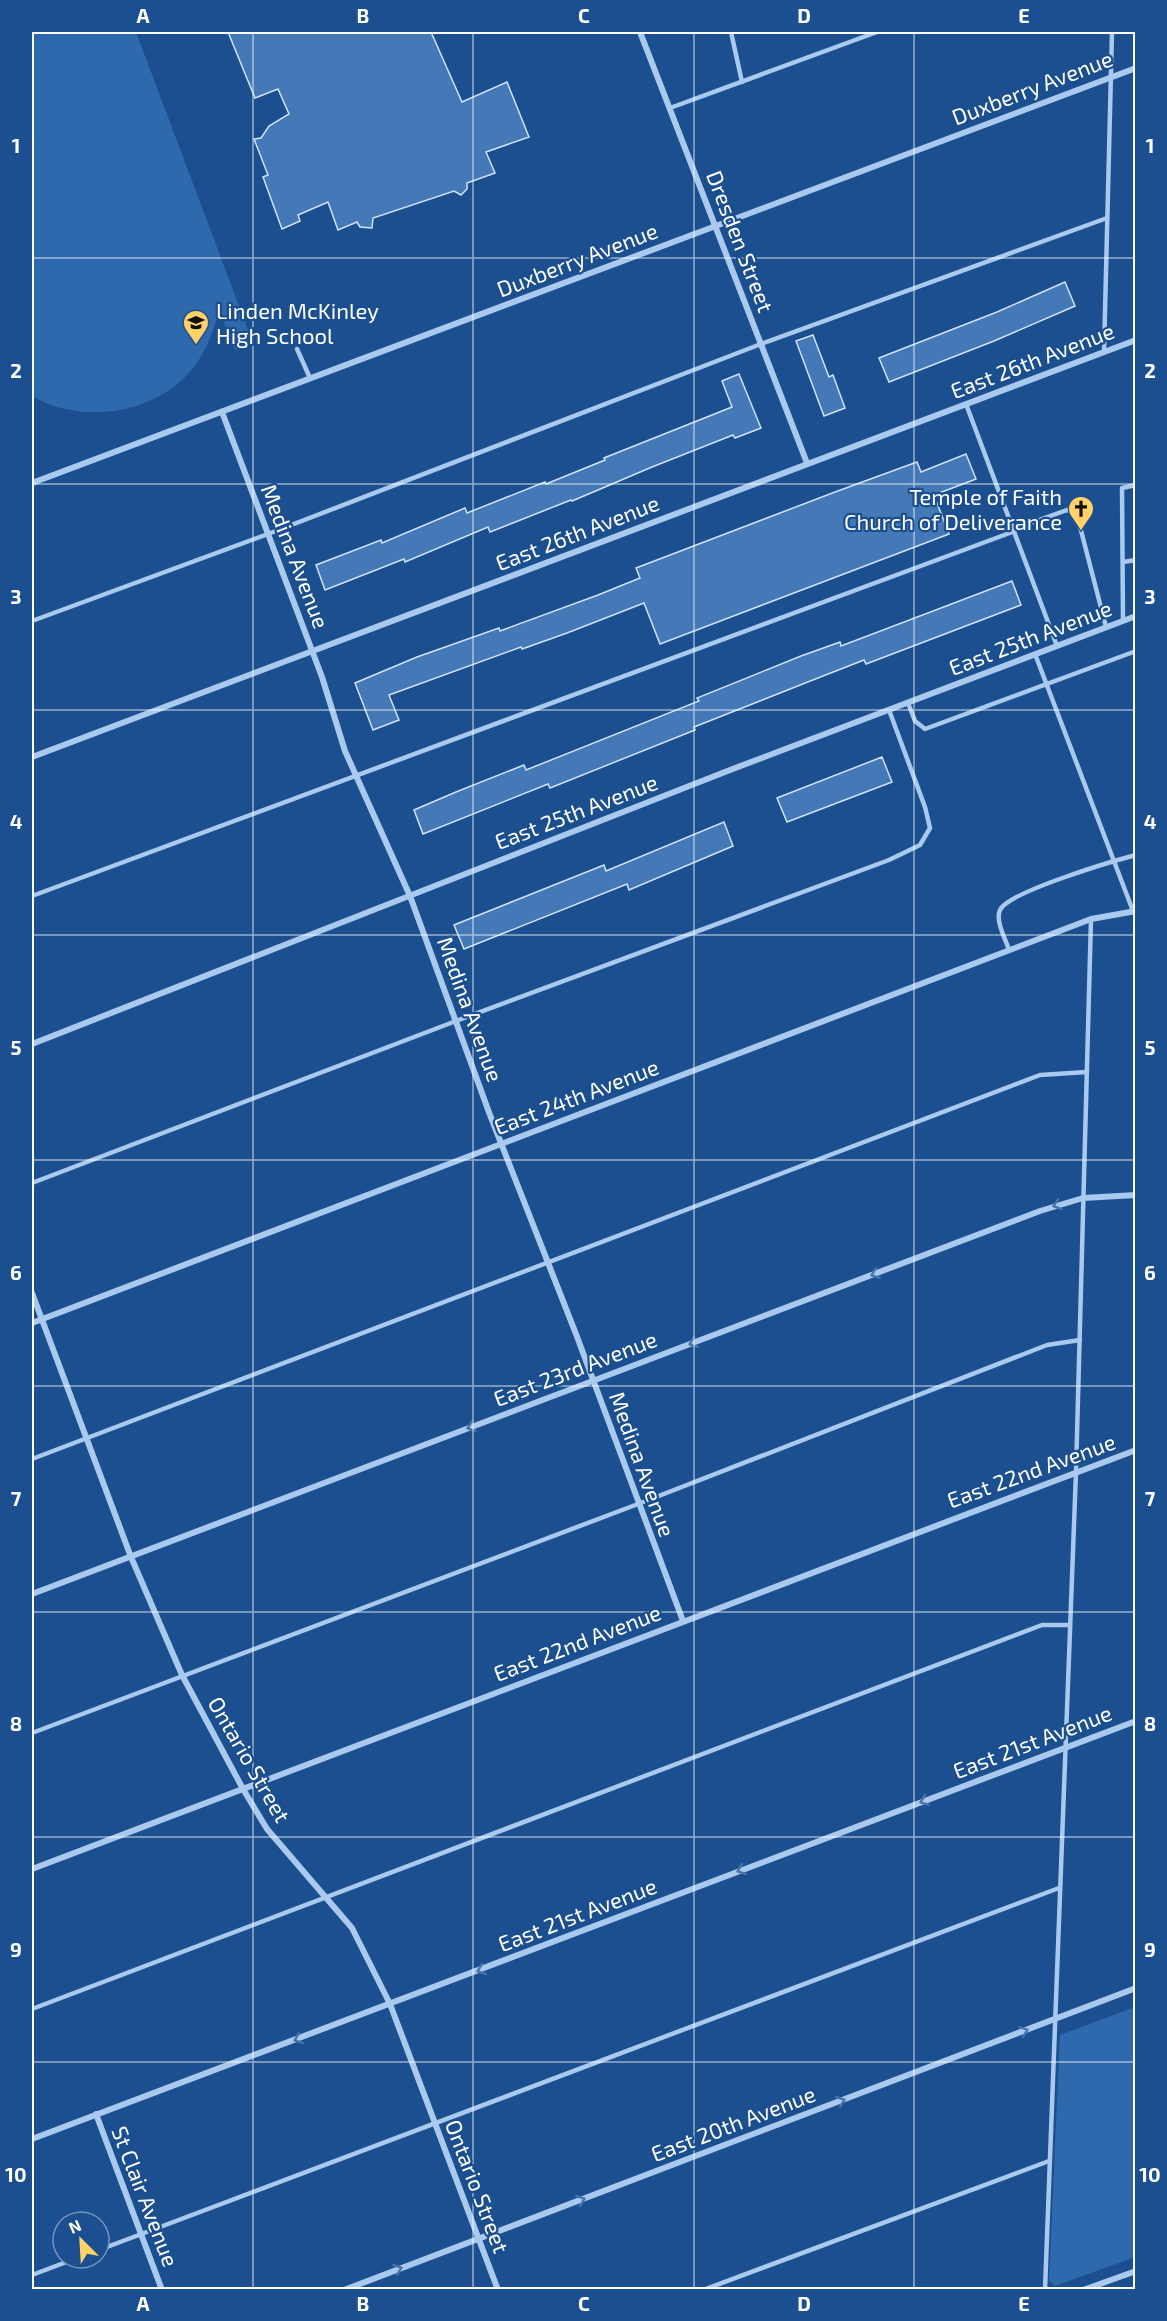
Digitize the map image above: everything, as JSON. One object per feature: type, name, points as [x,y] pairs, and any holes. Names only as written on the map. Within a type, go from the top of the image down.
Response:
[{"type":"street","name":"Dresden Street","points":[[640,32],[807,464]]},
{"type":"street","name":"Duxberry Avenue","points":[[32,483],[1136,68]]},
{"type":"street","name":"East 26th Avenue","points":[[32,758],[1136,340]]},
{"type":"street","name":"Medina Avenue","points":[[222,412],[312,651],[345,751],[410,896],[683,1621]]},
{"type":"street","name":"East 25th Avenue","points":[[32,1044],[1136,616]]},
{"type":"street","name":"East 24th Avenue","points":[[32,1323],[1091,919],[1134,911]]},
{"type":"street","name":"East 23rd Avenue","points":[[32,1594],[1040,1211],[1083,1198],[1136,1195]]},
{"type":"street","name":"Ontario Street","points":[[32,1293],[131,1557],[182,1675],[267,1829],[352,1928],[390,2004],[498,2289]]},
{"type":"street","name":"East 22nd Avenue","points":[[32,1869],[1136,1450]]},
{"type":"street","name":"East 21st Avenue","points":[[32,2139],[1136,1721]]},
{"type":"street","name":"East 20th Avenue","points":[[344,2289],[1136,1988]]},
{"type":"street","name":"St Clair Avenue","points":[[96,2114],[162,2289]]},
{"type":"street","points":[[1083,2289],[1136,2271]]},
{"type":"lane","points":[[731,32],[742,81]]},
{"type":"lane","points":[[670,108],[877,32]]},
{"type":"lane","points":[[1104,352],[1112,32]]},
{"type":"lane","points":[[32,621],[268,534],[761,344],[1107,218]]},
{"type":"lane","points":[[297,349],[310,378]]},
{"type":"lane","points":[[966,404],[1057,646]]},
{"type":"lane","points":[[1123,620],[1122,488],[1136,485]]},
{"type":"lane","points":[[32,896],[357,777],[1067,510],[1077,515],[1106,627]]},
{"type":"lane","points":[[1124,562],[1136,560]]},
{"type":"lane","points":[[908,703],[915,720],[926,729],[1136,651]]},
{"type":"lane","points":[[1035,654],[1134,911]]},
{"type":"lane","points":[[32,1184],[456,1021],[890,860],[920,845],[930,828],[925,807],[889,710]]},
{"type":"lane","points":[[1009,950],[999,919],[999,911],[1004,905],[1020,894],[1115,860],[1136,855]]},
{"type":"lane","points":[[1045,2289],[1076,1472],[1091,919]]},
{"type":"lane","points":[[32,1459],[1040,1075],[1087,1072]]},
{"type":"lane","points":[[32,1733],[639,1504],[1047,1345],[1080,1340]]},
{"type":"lane","points":[[32,2009],[1042,1625],[1070,1625]]},
{"type":"lane","points":[[111,2246],[1059,1888]]},
{"type":"lane","points":[[703,2289],[1049,2161]]},
{"type":"lane","points":[[32,2275],[51,2268]]},
{"type":"shaded area","points":[[32,32],[136,32],[253,343],[235,350],[219,310],[207,345],[186,376],[153,400],[133,407],[112,411],[71,410],[51,405],[32,396]]},
{"type":"shaded area","points":[[1135,2007],[1135,2257],[1055,2286],[1049,2281],[1060,2035]]},
{"type":"building","points":[[228,32],[431,32],[462,102],[507,82],[529,137],[486,152],[495,173],[467,183],[467,189],[461,195],[454,191],[373,218],[372,228],[360,227],[357,222],[338,230],[328,202],[298,215],[300,221],[282,229],[263,177],[268,175],[254,139],[261,138],[269,126],[289,114],[278,89],[255,98]]},
{"type":"building","points":[[1065,282],[1075,306],[889,382],[879,358],[997,312]]},
{"type":"building","points":[[813,335],[829,377],[833,375],[845,408],[824,416],[796,341]]},
{"type":"building","points":[[739,374],[761,428],[735,438],[733,435],[572,501],[490,532],[488,527],[405,562],[404,559],[325,590],[316,565],[381,540],[382,543],[465,508],[467,513],[545,482],[546,484],[605,460],[604,458],[732,407],[722,381]]},
{"type":"building","points":[[966,454],[976,479],[934,495],[949,534],[660,644],[644,603],[567,633],[522,649],[521,647],[389,695],[399,720],[373,730],[355,683],[417,657],[499,628],[500,631],[598,595],[640,578],[636,568],[835,492],[917,462],[921,472]]},
{"type":"building","points":[[1012,581],[1021,605],[866,664],[864,660],[694,727],[695,730],[550,788],[548,784],[423,834],[414,810],[524,765],[526,770],[699,701],[697,698],[801,656],[840,642],[841,646]]},
{"type":"building","points":[[882,757],[892,782],[787,822],[777,798]]},
{"type":"building","points":[[724,822],[733,846],[629,890],[627,884],[464,949],[454,925],[604,865],[606,871]]},
{"type":"place","name":"Linden McKinley High School","points":[[196,346]]},
{"type":"place","name":"Temple of Faith Church of Deliverance","points":[[1081,532]]}]
